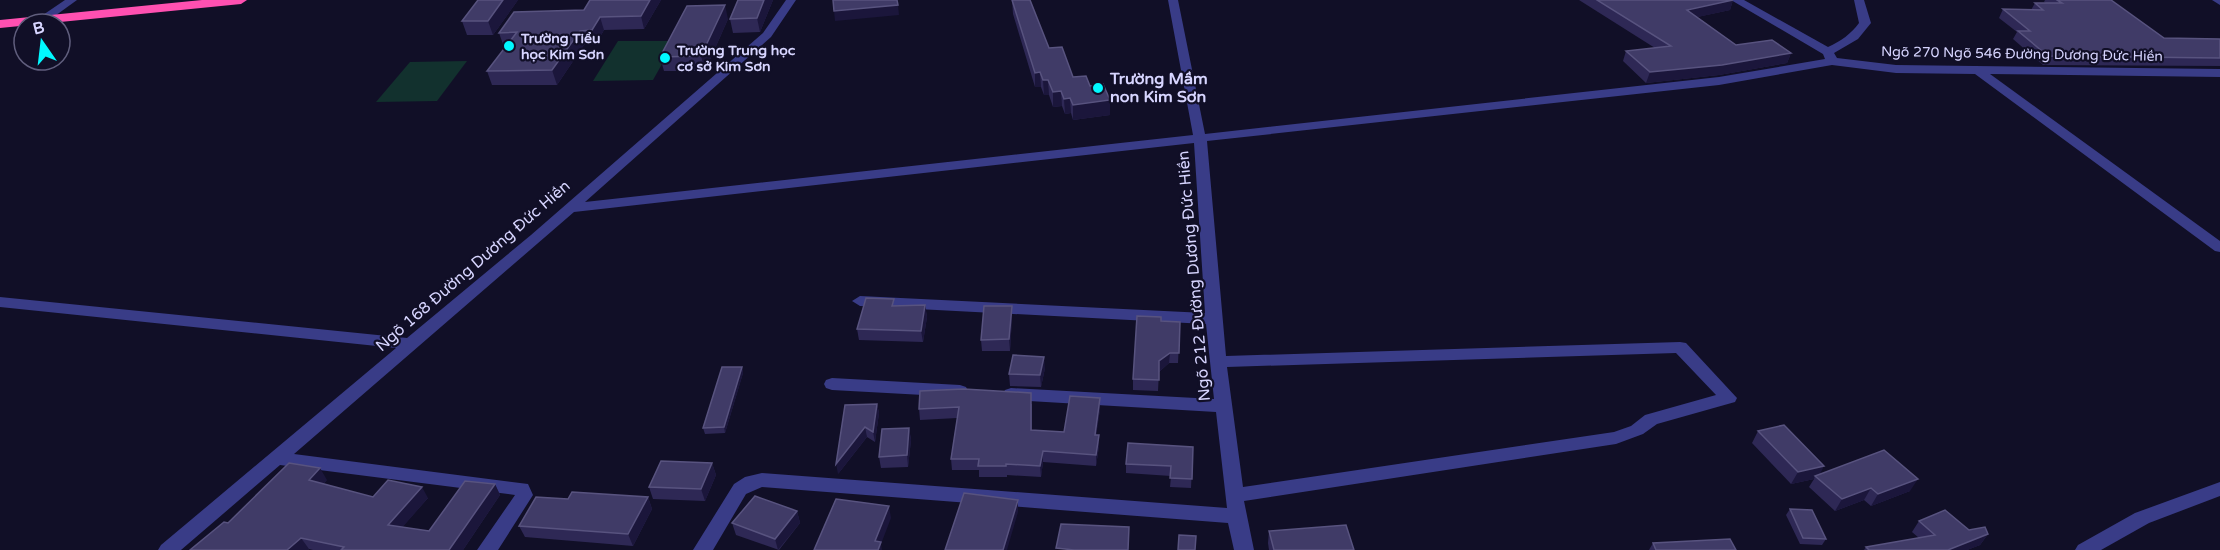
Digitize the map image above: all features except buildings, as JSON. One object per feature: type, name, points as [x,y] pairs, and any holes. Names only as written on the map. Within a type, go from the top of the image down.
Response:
[{"type":"highway","points":[[72,17],[242,0]]},
{"type":"street","points":[[55,12],[72,0]]},
{"type":"street","name":"Ngõ 168 Đường Dương Đức Hiền","points":[[168,550],[569,208],[767,35],[790,0]]},
{"type":"street","name":"Ngõ 212 Đường Dương Đức Hiền","points":[[1173,0],[1200,140],[1213,319],[1220,362],[1234,495],[1244,550]]},
{"type":"street","name":"Ngõ 270 Ngõ 546 Đường Dương Đức Hiền","points":[[1736,0],[1830,57],[1896,69],[2220,73]]},
{"type":"street","points":[[569,208],[1719,81],[1830,57],[1859,32],[1865,23],[1859,0]]},
{"type":"street","points":[[1979,71],[2220,248]]},
{"type":"street","points":[[0,302],[410,344]]},
{"type":"street","points":[[860,302],[1213,319]]},
{"type":"street","points":[[1220,362],[1680,346],[1729,398],[1651,419],[1637,430],[1616,438],[1234,495]]},
{"type":"street","points":[[832,384],[975,392]]},
{"type":"street","points":[[998,394],[1224,406]]},
{"type":"street","points":[[276,458],[522,489],[524,495],[521,501],[487,550]]},
{"type":"street","points":[[703,550],[740,489],[752,482],[762,480],[1237,516]]},
{"type":"street","points":[[2085,550],[2142,518],[2220,489]]},
{"type":"green space","points":[[618,41],[675,41],[653,80],[593,81]]},
{"type":"green space","points":[[467,61],[437,101],[376,102],[410,62]]},
{"type":"place","name":"Trường Tiểu học Kim Sơn","points":[[509,46]]},
{"type":"place","name":"Trường Trung học cơ sở Kim Sơn","points":[[665,58]]},
{"type":"place","name":"Trường Mầm non Kim Sơn","points":[[1098,88]]}]
